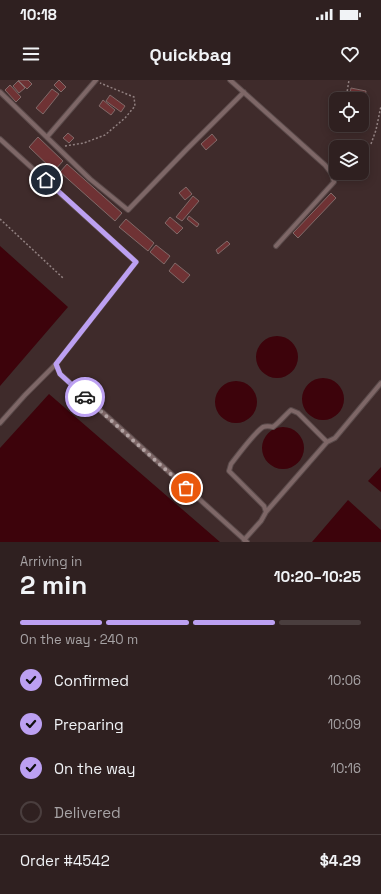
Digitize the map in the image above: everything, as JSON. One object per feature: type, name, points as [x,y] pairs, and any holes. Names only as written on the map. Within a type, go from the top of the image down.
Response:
[{"type":"lane","points":[[230,80],[325,165],[332,174],[334,182],[276,246]]},
{"type":"lane","points":[[47,136],[95,81]]},
{"type":"lane","points":[[0,92],[90,179],[128,210],[244,92]]},
{"type":"lane","points":[[0,140],[136,262],[56,364],[0,423]]},
{"type":"lane","points":[[56,364],[60,374],[245,541],[261,521],[266,512],[327,442],[335,438],[381,383]]},
{"type":"lane","points":[[266,512],[264,506],[229,470],[231,464],[258,432],[264,427],[273,427],[291,410],[298,413],[327,442]]},
{"type":"path","points":[[347,92],[349,80]]},
{"type":"path","points":[[57,147],[84,143],[105,135],[125,118],[135,106],[134,97],[95,81]]},
{"type":"path","points":[[371,144],[376,130],[381,106]]},
{"type":"path","points":[[0,219],[63,278]]},
{"type":"shaded area","points":[[0,246],[68,307],[0,386]]},
{"type":"shaded area","points":[[273,336],[281,336],[289,339],[295,345],[298,357],[295,369],[289,375],[281,378],[273,378],[265,375],[259,369],[256,361],[256,353],[259,345],[265,339]]},
{"type":"shaded area","points":[[319,378],[327,378],[335,381],[341,387],[344,399],[341,411],[335,417],[327,420],[319,420],[311,417],[305,411],[302,403],[302,395],[305,387],[311,381]]},
{"type":"shaded area","points":[[232,381],[240,381],[248,384],[254,390],[257,402],[254,414],[248,420],[240,423],[232,423],[224,420],[218,414],[215,406],[215,398],[218,390],[224,384]]},
{"type":"shaded area","points":[[49,394],[220,542],[0,542],[0,448]]},
{"type":"shaded area","points":[[279,427],[287,427],[295,430],[301,436],[304,448],[301,460],[295,466],[287,469],[279,469],[271,466],[265,460],[262,452],[262,444],[265,436],[271,430]]},
{"type":"shaded area","points":[[381,467],[381,492],[368,481]]},
{"type":"shaded area","points":[[348,500],[381,530],[381,542],[312,542]]},
{"type":"building","points":[[18,80],[28,80],[32,84],[27,89]]},
{"type":"building","points":[[59,80],[66,87],[61,92],[54,85]]},
{"type":"building","points":[[18,81],[25,88],[19,93],[13,86]]},
{"type":"building","points":[[10,85],[21,97],[16,102],[5,90]]},
{"type":"building","points":[[351,88],[366,91],[366,92],[350,92]]},
{"type":"building","points":[[52,89],[59,94],[43,114],[36,108]]},
{"type":"building","points":[[110,95],[125,106],[121,112],[106,101]]},
{"type":"building","points":[[103,100],[115,110],[111,115],[99,106]]},
{"type":"building","points":[[68,133],[74,138],[69,143],[63,138]]},
{"type":"building","points":[[212,134],[217,140],[206,150],[201,144]]},
{"type":"building","points":[[38,137],[63,161],[54,171],[29,147]]},
{"type":"building","points":[[67,164],[122,213],[115,221],[60,172]]},
{"type":"building","points":[[186,187],[192,194],[185,200],[179,193]]},
{"type":"building","points":[[331,193],[336,198],[298,238],[293,233]]},
{"type":"building","points":[[193,196],[199,201],[182,221],[176,217]]},
{"type":"building","points":[[189,216],[199,224],[197,227],[187,219]]},
{"type":"building","points":[[170,217],[183,228],[177,234],[165,223]]},
{"type":"building","points":[[126,219],[154,243],[148,251],[119,227]]},
{"type":"building","points":[[227,241],[230,244],[218,254],[216,250]]},
{"type":"building","points":[[156,245],[170,256],[164,264],[150,252]]},
{"type":"building","points":[[175,263],[190,275],[183,283],[169,271]]},
{"type":"way so far","points":[[85,397],[186,488]]},
{"type":"route","points":[[46,180],[136,262],[56,364],[60,374],[85,397]]}]
